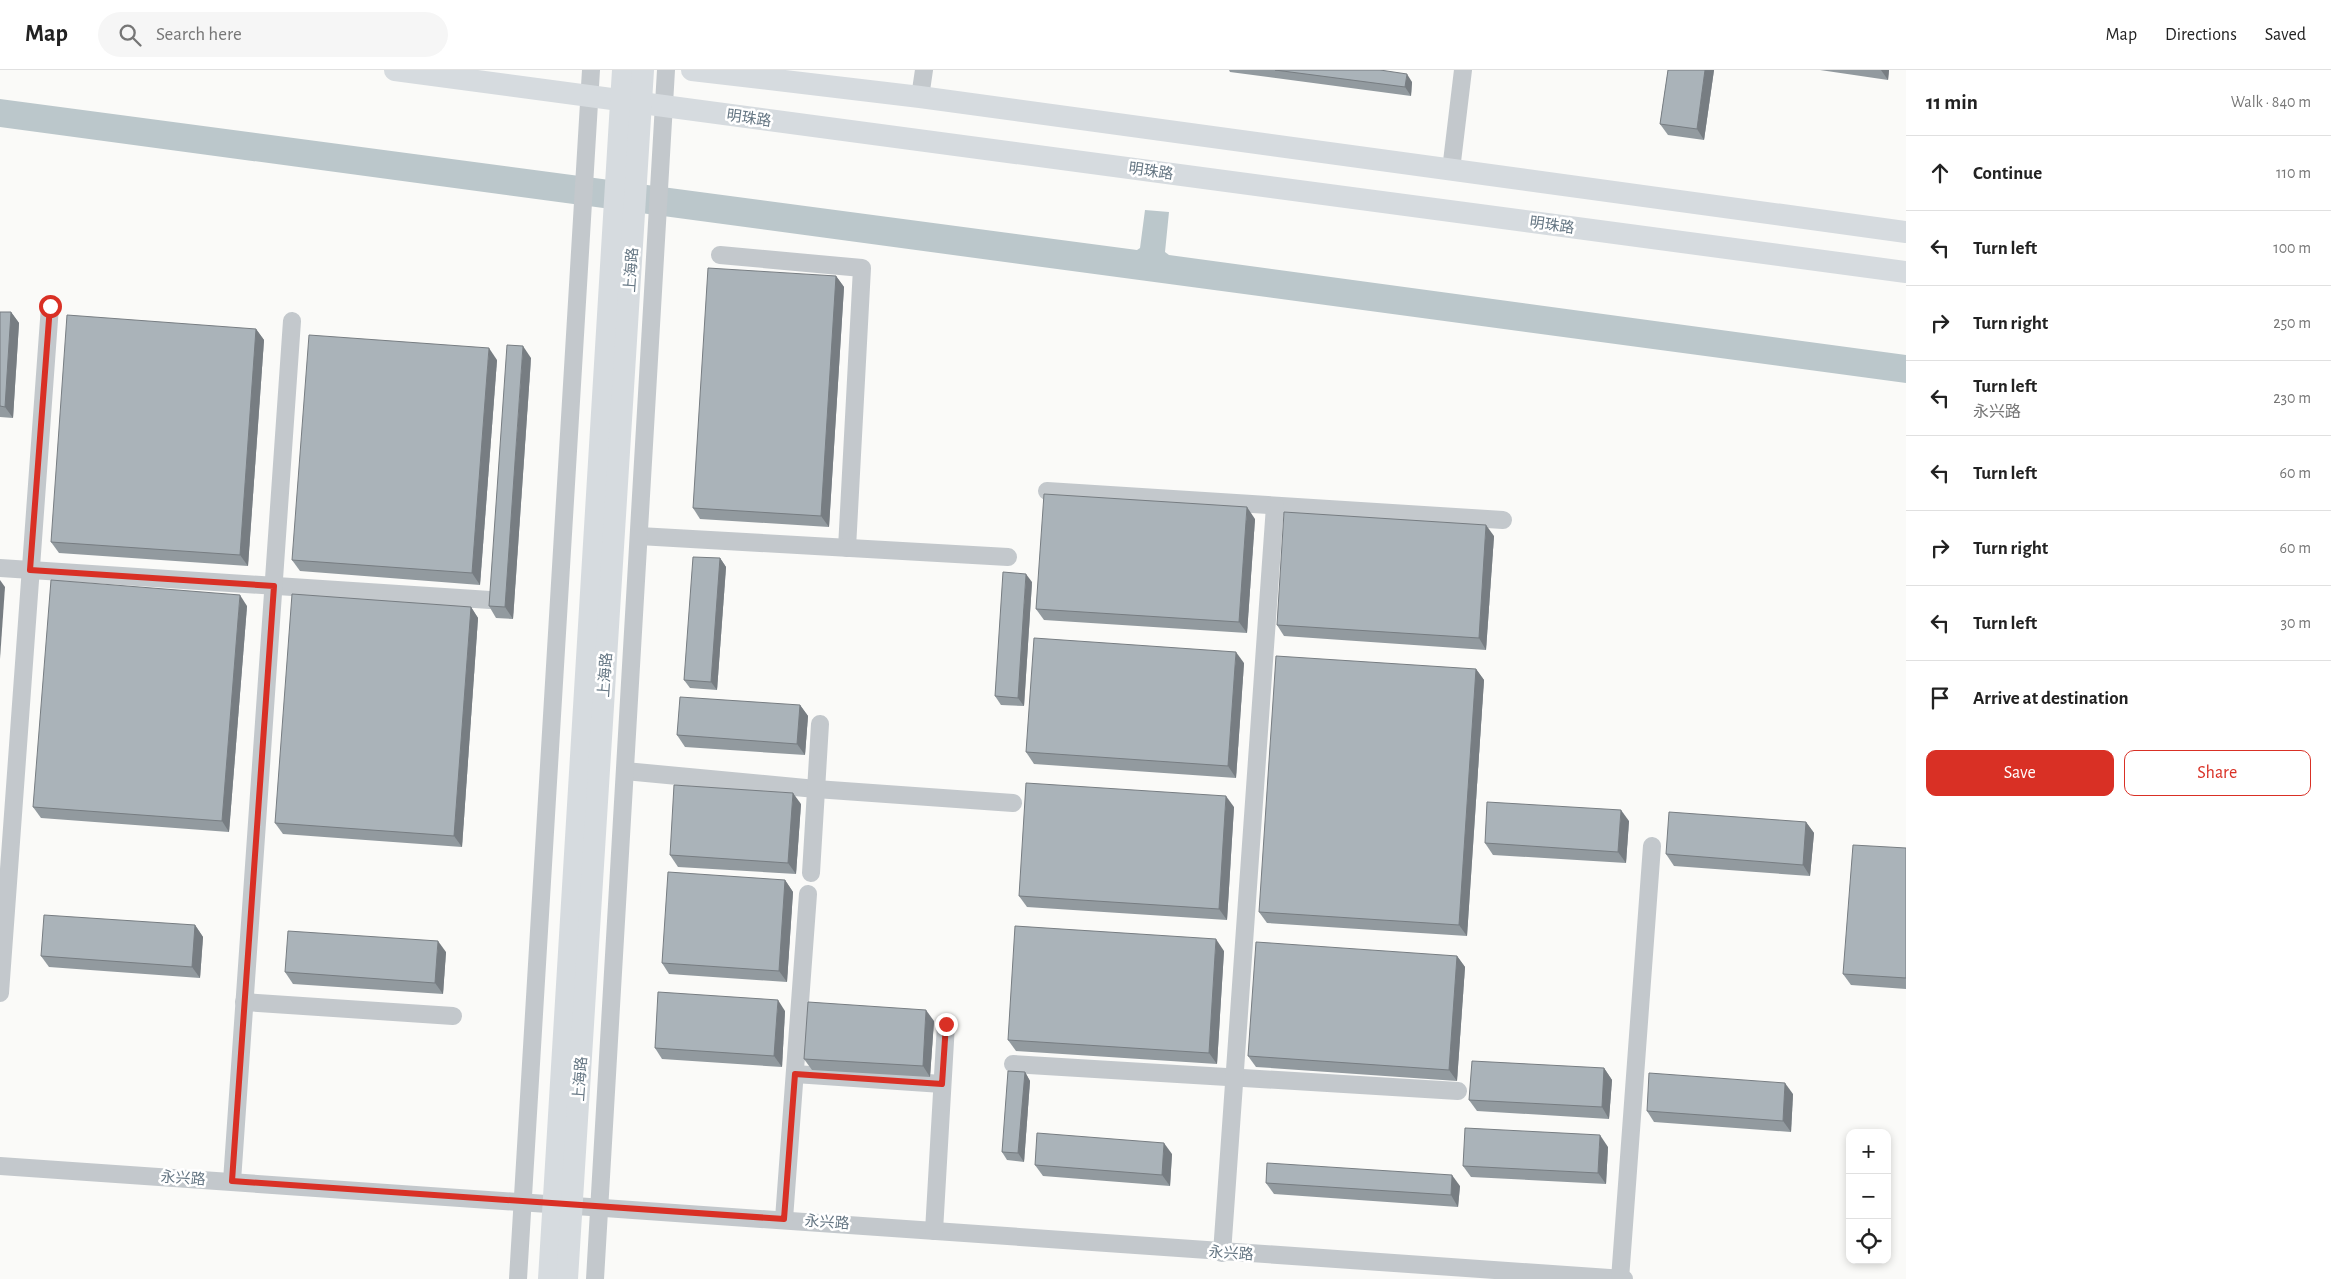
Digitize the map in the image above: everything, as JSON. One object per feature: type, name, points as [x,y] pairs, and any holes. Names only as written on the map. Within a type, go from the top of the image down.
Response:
[{"type":"main road","name":"明珠路","points":[[395,70],[1906,272]]},
{"type":"main road","name":"上海路","points":[[623,70],[631,102]]},
{"type":"main road","name":"上海路","points":[[550,1279],[563,1204],[631,102],[643,70]]},
{"type":"main road","points":[[692,70],[920,97],[1906,232]]},
{"type":"main road","name":"上海路","points":[[563,1204],[567,1279]]},
{"type":"street","points":[[518,1279],[591,70]]},
{"type":"street","points":[[595,1279],[666,70]]},
{"type":"street","points":[[920,97],[924,70]]},
{"type":"street","points":[[1451,170],[1463,70]]},
{"type":"street","points":[[720,255],[862,268],[847,548]]},
{"type":"street","points":[[0,993],[50,306]]},
{"type":"street","points":[[232,1181],[292,322]]},
{"type":"street","points":[[1047,491],[1503,520]]},
{"type":"street","points":[[1222,1253],[1274,506]]},
{"type":"street","points":[[639,536],[1008,557]]},
{"type":"street","points":[[0,568],[490,600]]},
{"type":"street","points":[[811,873],[820,724]]},
{"type":"street","points":[[625,771],[816,789],[1013,804]]},
{"type":"street","points":[[1622,1279],[1652,846]]},
{"type":"street","points":[[784,1219],[808,894]]},
{"type":"street","points":[[244,1002],[453,1016]]},
{"type":"street","points":[[934,1230],[946,1024]]},
{"type":"street","points":[[1013,1064],[1458,1092]]},
{"type":"street","points":[[795,1074],[942,1084]]},
{"type":"street","name":"永兴路","points":[[0,1166],[934,1230],[1470,1274],[1622,1279]]},
{"type":"shaded area","points":[[0,99],[1137,250],[1140,248],[1145,210],[1169,212],[1165,252],[1169,255],[1906,355],[1906,383],[0,127]]},
{"type":"building","points":[[1275,70],[1380,70],[1407,74],[1405,87]]},
{"type":"building","points":[[1668,70],[1705,70],[1697,129],[1660,124]]},
{"type":"building","points":[[708,268],[836,276],[821,516],[693,508]]},
{"type":"building","points":[[0,312],[11,312],[5,407],[0,406]]},
{"type":"building","points":[[67,315],[256,329],[240,555],[51,542]]},
{"type":"building","points":[[309,335],[489,348],[472,573],[292,560]]},
{"type":"building","points":[[507,345],[523,346],[505,607],[489,606]]},
{"type":"building","points":[[1044,494],[1247,507],[1239,622],[1036,609]]},
{"type":"building","points":[[1284,512],[1486,525],[1479,638],[1277,625]]},
{"type":"building","points":[[693,557],[720,558],[711,682],[684,680]]},
{"type":"building","points":[[1003,572],[1026,574],[1018,698],[995,696]]},
{"type":"building","points":[[51,580],[240,595],[222,821],[33,807]]},
{"type":"building","points":[[292,594],[471,607],[454,836],[275,823]]},
{"type":"building","points":[[1034,638],[1236,652],[1228,766],[1026,752]]},
{"type":"building","points":[[1276,656],[1476,669],[1459,925],[1259,912]]},
{"type":"building","points":[[680,697],[800,705],[797,744],[677,735]]},
{"type":"building","points":[[1026,783],[1226,796],[1219,909],[1019,896]]},
{"type":"building","points":[[674,785],[793,793],[788,863],[670,855]]},
{"type":"building","points":[[1487,802],[1621,810],[1618,852],[1485,843]]},
{"type":"building","points":[[1669,812],[1806,822],[1803,865],[1666,854]]},
{"type":"building","points":[[1853,845],[1906,848],[1906,978],[1843,974]]},
{"type":"building","points":[[668,872],[785,880],[779,971],[662,963]]},
{"type":"building","points":[[44,915],[195,925],[192,967],[41,956]]},
{"type":"building","points":[[1015,926],[1216,939],[1209,1053],[1008,1040]]},
{"type":"building","points":[[288,931],[438,941],[435,983],[285,972]]},
{"type":"building","points":[[1256,942],[1457,956],[1449,1070],[1248,1056]]},
{"type":"building","points":[[658,992],[778,1000],[774,1056],[655,1048]]},
{"type":"building","points":[[808,1002],[926,1010],[923,1066],[804,1059]]},
{"type":"building","points":[[1472,1061],[1604,1068],[1602,1107],[1469,1100]]},
{"type":"building","points":[[1008,1071],[1025,1072],[1018,1153],[1002,1152]]},
{"type":"building","points":[[1649,1073],[1785,1083],[1783,1121],[1647,1111]]},
{"type":"building","points":[[1465,1128],[1600,1135],[1598,1173],[1463,1166]]},
{"type":"building","points":[[1037,1133],[1164,1143],[1162,1175],[1035,1165]]},
{"type":"building","points":[[1267,1163],[1452,1175],[1451,1195],[1266,1183]]},
{"type":"route","points":[[50,306],[30,570],[274,586],[232,1181],[784,1219],[795,1074],[942,1084],[946,1024]]}]
